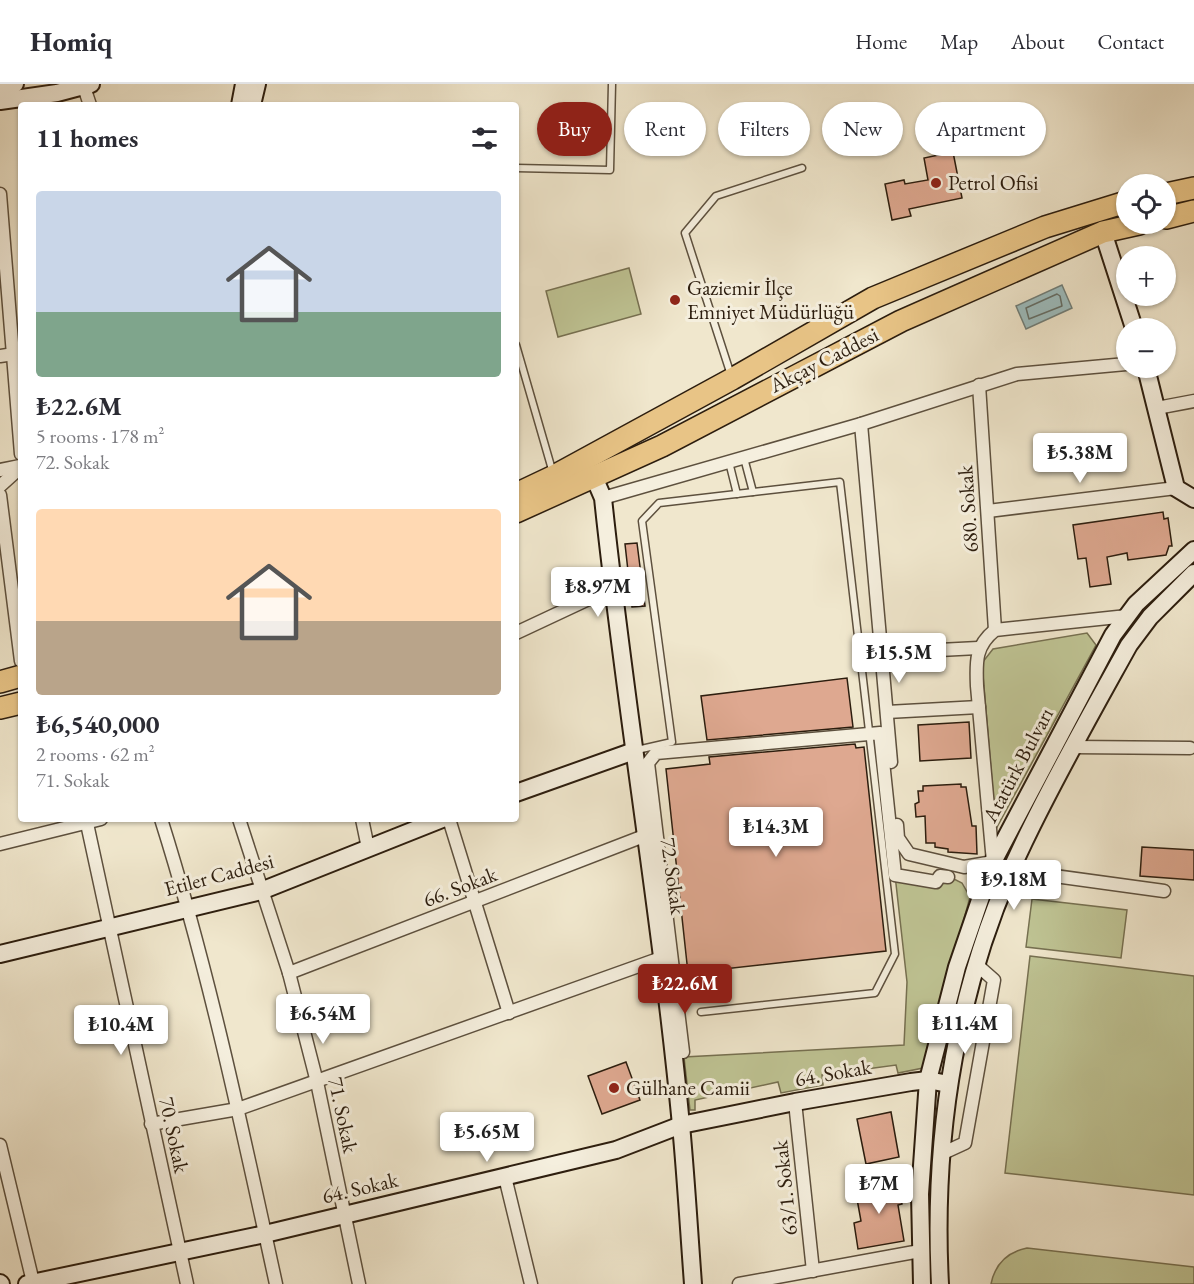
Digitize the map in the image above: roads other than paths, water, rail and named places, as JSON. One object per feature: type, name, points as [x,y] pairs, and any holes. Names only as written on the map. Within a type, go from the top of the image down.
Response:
[{"type":"highway","points":[[1176,192],[1194,188]]},
{"type":"highway","name":"Akçay Caddesi","points":[[519,493],[554,476],[732,379],[873,298],[1045,227],[1116,205]]},
{"type":"highway","points":[[1176,216],[1194,211]]},
{"type":"highway","name":"Akçay Caddesi","points":[[519,511],[701,426],[901,321],[1103,232],[1116,229]]},
{"type":"highway","points":[[0,682],[18,677]]},
{"type":"highway","points":[[0,708],[18,704]]},
{"type":"street","points":[[0,86],[15,84]]},
{"type":"street","points":[[241,102],[244,84]]},
{"type":"street","points":[[253,102],[257,84]]},
{"type":"street","points":[[262,102],[265,84]]},
{"type":"street","points":[[0,101],[87,85],[90,102]]},
{"type":"street","points":[[0,194],[3,258],[18,424]]},
{"type":"street","points":[[1103,232],[1131,318]]},
{"type":"street","points":[[603,498],[861,424],[1017,374],[1116,365]]},
{"type":"street","points":[[1149,378],[1176,488]]},
{"type":"street","name":"680. Sokak","points":[[979,385],[995,630]]},
{"type":"street","points":[[1157,408],[1194,401]]},
{"type":"street","points":[[861,424],[898,838],[909,854],[964,867],[993,862],[1011,870],[1164,891]]},
{"type":"street","points":[[0,470],[18,467]]},
{"type":"street","points":[[0,486],[18,469]]},
{"type":"street","name":"72. Sokak","points":[[594,477],[603,498],[612,588],[661,958],[681,1125],[693,1284]]},
{"type":"street","points":[[988,511],[1176,488],[1194,500]]},
{"type":"street","points":[[0,495],[5,582],[18,646]]},
{"type":"street","name":"Atatürk Bulvarı","points":[[922,1284],[920,1194],[928,1080],[954,978],[993,862],[1113,635],[1127,616],[1179,562],[1194,550]]},
{"type":"street","name":"Atatürk Bulvarı","points":[[940,1284],[938,1239],[941,1154],[948,1084],[977,965],[1011,870],[1073,747],[1129,645],[1150,617],[1194,573]]},
{"type":"street","points":[[519,632],[612,588]]},
{"type":"street","points":[[993,862],[975,661],[978,648],[995,630],[1127,616]]},
{"type":"street","points":[[881,653],[978,648]]},
{"type":"street","points":[[887,712],[979,707]]},
{"type":"street","points":[[683,1052],[648,763],[656,753],[880,733],[895,875],[936,882],[940,876],[948,877]]},
{"type":"street","points":[[1073,747],[1190,748]]},
{"type":"street","points":[[519,792],[633,751]]},
{"type":"street","points":[[0,844],[83,822]]},
{"type":"street","name":"70. Sokak","points":[[87,822],[187,1284]]},
{"type":"street","points":[[162,822],[189,908],[238,1109],[276,1284]]},
{"type":"street","name":"71. Sokak","points":[[240,822],[289,973],[317,1082],[359,1284]]},
{"type":"street","points":[[363,822],[368,848]]},
{"type":"street","name":"Etiler Caddesi","points":[[0,954],[108,926],[261,891],[434,822]]},
{"type":"street","points":[[450,822],[509,1012]]},
{"type":"street","name":"66. Sokak","points":[[289,973],[644,836]]},
{"type":"street","points":[[151,1124],[238,1109],[661,958]]},
{"type":"street","points":[[941,1154],[965,1143],[994,980],[977,965]]},
{"type":"street","name":"64. Sokak","points":[[30,1283],[265,1234],[616,1150],[681,1125],[795,1102],[928,1080],[948,1084]]},
{"type":"street","name":"63/1. Sokak","points":[[795,1102],[813,1271]]},
{"type":"street","points":[[0,1145],[30,1283]]},
{"type":"street","points":[[505,1176],[531,1284]]},
{"type":"street","points":[[739,1284],[920,1251]]},
{"type":"lane","points":[[519,168],[610,170],[612,84]]},
{"type":"lane","points":[[732,379],[685,233],[716,196],[802,168]]},
{"type":"lane","points":[[519,355],[554,476]]},
{"type":"lane","points":[[744,457],[753,492]]},
{"type":"lane","points":[[729,462],[737,494]]},
{"type":"lane","points":[[633,751],[672,742],[642,521],[659,503],[840,482],[895,954],[875,993],[700,1012]]},
{"type":"water","points":[[1062,285],[1072,308],[1026,329],[1016,306]]},
{"type":"place","name":"Petrol Ofisi","points":[[936,183]]},
{"type":"place","name":"Gaziemir İlçe Emniyet Müdürlüğü","points":[[675,300]]},
{"type":"place","name":"Gülhane Camii","points":[[614,1088]]}]
